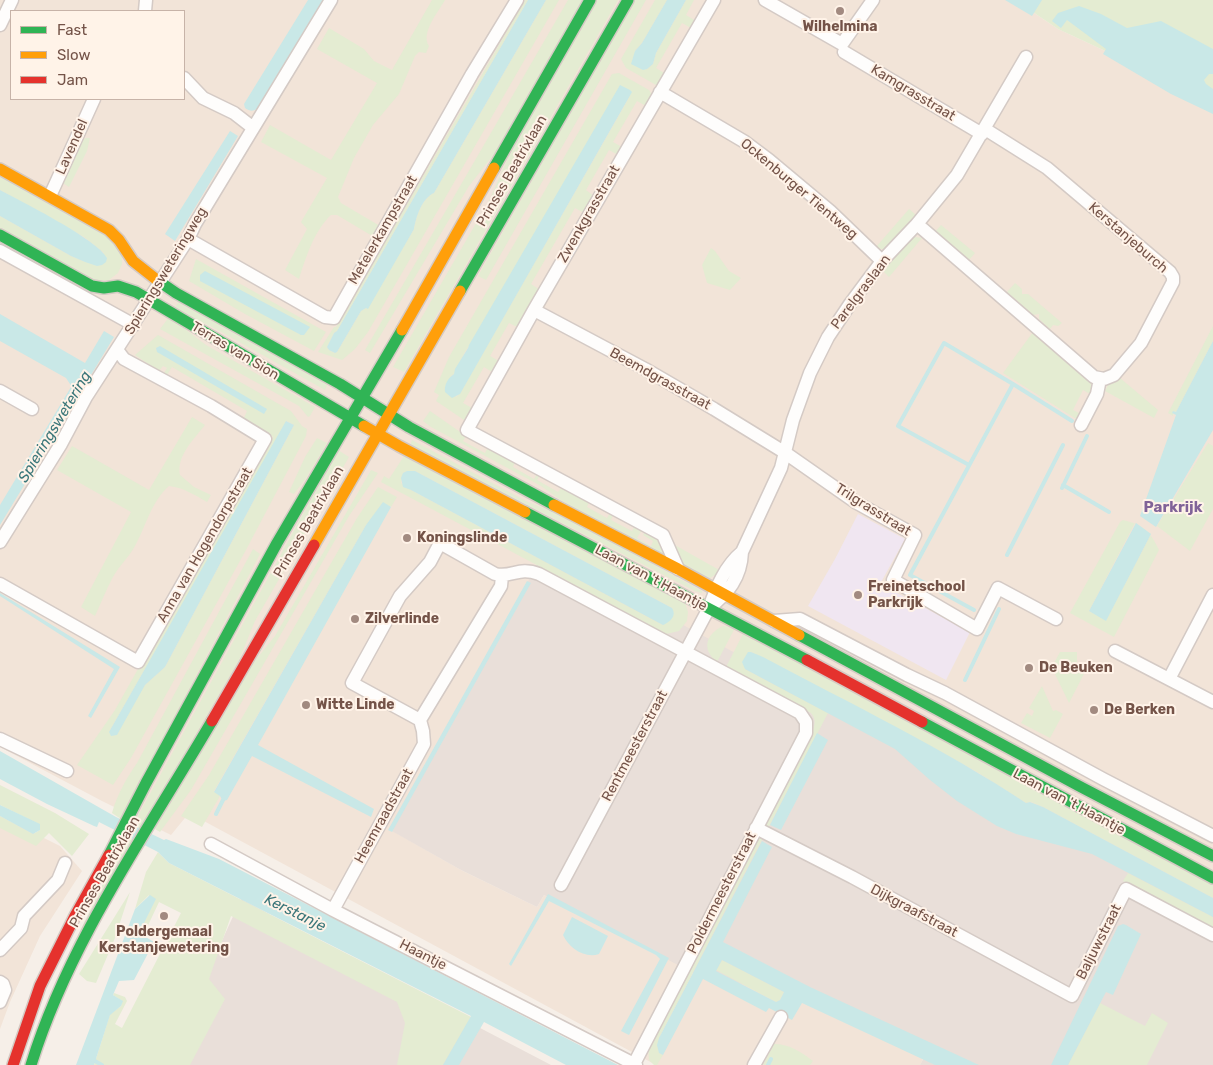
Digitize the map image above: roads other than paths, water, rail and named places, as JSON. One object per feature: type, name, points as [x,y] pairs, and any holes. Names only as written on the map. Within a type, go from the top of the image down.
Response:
[{"type":"street","points":[[0,24],[12,0]]},
{"type":"street","name":"Spieringsweteringweg","points":[[0,542],[61,444],[86,397],[118,351],[188,239],[195,224],[246,141],[252,127],[330,0]]},
{"type":"street","name":"Metelerkampstraat","points":[[188,239],[325,316],[334,318],[472,74],[517,0]]},
{"type":"street","name":"Prinses Beatrixlaan","points":[[13,1065],[40,986],[146,783],[277,543],[351,419],[590,0]]},
{"type":"street","name":"Prinses Beatrixlaan","points":[[31,1065],[39,1038],[61,983],[145,831],[221,706],[628,0]]},
{"type":"street","name":"Zwenkgrasstraat","points":[[467,430],[534,310],[714,0]]},
{"type":"street","name":"Kamgrasstraat","points":[[765,0],[983,132]]},
{"type":"street","points":[[843,48],[873,0]]},
{"type":"street","name":"Parelgraslaan","points":[[710,608],[721,592],[734,559],[742,552],[781,468],[796,410],[821,350],[850,304],[882,261],[917,224],[957,175],[1026,57]]},
{"type":"street","points":[[185,79],[203,98],[234,113],[252,127]]},
{"type":"street","name":"Ockenburger Tientweg","points":[[660,92],[745,142],[830,211],[882,261]]},
{"type":"street","name":"Lavendel","points":[[50,196],[70,156],[80,127],[94,100]]},
{"type":"street","name":"Kerstanjeburch","points":[[983,132],[1047,168],[1170,272],[1173,278],[1173,282],[1141,343],[1114,375],[1110,378],[1100,379]]},
{"type":"street","name":"Terras van Sion","points":[[0,169],[109,230],[119,240],[126,274],[136,292],[377,433]]},
{"type":"street","points":[[917,224],[1094,377],[1100,379],[1097,394],[1081,425]]},
{"type":"street","name":"Terras van Sion","points":[[0,235],[92,286],[104,288],[126,274],[160,283],[388,414]]},
{"type":"street","points":[[0,250],[134,325]]},
{"type":"street","name":"Beemdgrasstraat","points":[[534,310],[652,374],[784,452]]},
{"type":"street","name":"Anna van Hogendorpstraat","points":[[0,584],[138,662],[265,439],[211,406],[124,359],[118,351]]},
{"type":"street","points":[[0,391],[32,410]]},
{"type":"street","name":"Laan van 't Haantje","points":[[388,414],[540,498],[678,569],[937,710],[1213,856]]},
{"type":"street","name":"Laan van 't Haantje","points":[[467,430],[663,535],[678,569]]},
{"type":"street","name":"Laan van 't Haantje","points":[[377,433],[451,474],[710,608],[1012,772],[1213,878]]},
{"type":"street","name":"Trilgrasstraat","points":[[784,452],[857,504],[915,536],[893,580],[978,628],[998,588],[1056,619]]},
{"type":"street","points":[[502,576],[500,586],[420,720],[352,683],[400,596],[430,562],[440,542],[495,574],[502,576],[521,570],[530,570],[539,574],[685,652]]},
{"type":"street","points":[[1169,680],[1213,595]]},
{"type":"street","name":"Rentmeesterstraat","points":[[561,885],[710,608]]},
{"type":"street","points":[[773,621],[800,620],[906,675],[926,683],[1213,836]]},
{"type":"street","points":[[1115,651],[1213,702]]},
{"type":"street","name":"Poldermeesterstraat","points":[[635,1064],[806,732],[806,722],[800,713],[685,652]]},
{"type":"street","points":[[925,725],[932,719],[937,710],[937,703],[926,683]]},
{"type":"street","name":"Heemraadstraat","points":[[333,910],[424,744],[420,720]]},
{"type":"street","points":[[0,739],[67,772]]},
{"type":"street","points":[[1012,772],[1021,755]]},
{"type":"street","name":"Laan van 't Haantje","points":[[1079,786],[1103,779]]},
{"type":"street","name":"Dijkgraafstraat","points":[[756,828],[852,877],[1072,996]]},
{"type":"street","name":"Haantje","points":[[211,844],[333,910],[635,1064]]},
{"type":"street","points":[[0,950],[20,928],[24,916],[58,880],[65,863]]},
{"type":"street","name":"Baljuwstraat","points":[[1072,996],[1126,889],[1213,935]]},
{"type":"street","points":[[0,982],[5,990],[0,1002]]},
{"type":"street","points":[[754,1065],[781,1016]]},
{"type":"water","points":[[308,0],[325,0],[259,108],[252,111],[245,108],[244,104]]},
{"type":"water","points":[[528,0],[546,0],[434,193],[423,203],[414,229],[368,309],[366,308],[361,311],[337,352],[329,350],[327,347],[334,333],[337,331]]},
{"type":"water","points":[[667,0],[686,0],[656,53],[653,64],[643,70],[631,64],[635,51],[642,43]]},
{"type":"water","points":[[1005,0],[1042,0],[1032,16]]},
{"type":"water","points":[[1079,6],[1101,14],[1127,28],[1161,21],[1213,49],[1213,74],[1209,74],[1204,80],[1213,89],[1213,114],[1171,94],[1103,54],[1106,49],[1067,20],[1061,28],[1052,21],[1058,13]]},
{"type":"water","points":[[620,85],[632,92],[460,394],[452,398],[445,392],[447,382],[454,374],[455,369]]},
{"type":"water","points":[[230,131],[238,136],[175,241],[165,234]]},
{"type":"water","points":[[0,190],[75,231],[100,250],[107,258],[106,262],[97,266],[71,256],[0,216]]},
{"type":"water","points":[[205,271],[310,327],[304,335],[301,335],[200,281],[200,275]]},
{"type":"water","name":"Spieringswetering","points":[[0,314],[85,363],[104,331],[114,337],[0,525],[0,505],[71,387],[66,378],[0,341]]},
{"type":"water","points":[[1213,341],[1213,430],[1156,527],[1140,516],[1176,415],[1172,413],[1173,411],[1176,412]]},
{"type":"water","points":[[160,346],[267,409],[264,414],[157,352],[156,348]]},
{"type":"water","points":[[286,421],[294,425],[165,667],[145,685],[117,735],[111,736],[109,732]]},
{"type":"water","points":[[415,471],[672,608],[674,614],[672,618],[663,625],[403,487],[401,478],[403,473]]},
{"type":"water","points":[[383,502],[391,507],[258,745],[374,809],[371,817],[252,756],[227,800],[223,801],[214,792],[366,525]]},
{"type":"water","points":[[1136,523],[1151,534],[1106,621],[1089,611]]},
{"type":"water","points":[[527,581],[531,583],[392,832],[388,830]]},
{"type":"water","points":[[0,593],[120,667],[91,718],[88,716],[114,669],[0,596]]},
{"type":"water","points":[[748,652],[763,657],[896,727],[1026,803],[1030,802],[1043,807],[1213,898],[1213,917],[1092,854],[1016,834],[997,826],[957,801],[895,749],[745,669],[742,662]]},
{"type":"water","points":[[817,733],[828,740],[781,830],[770,825]]},
{"type":"water","name":"Kerstanje","points":[[0,751],[116,817],[164,840],[166,839],[219,859],[618,1065],[566,1065],[484,1022],[459,1065],[443,1065],[471,1016],[169,863],[158,852],[99,822],[97,827],[94,826],[0,779]]},
{"type":"water","points":[[0,805],[40,824],[40,830],[33,834],[0,816]]},
{"type":"water","points":[[762,841],[772,847],[723,942],[810,987],[979,1065],[935,1065],[802,1003],[792,1020],[769,1008],[766,1012],[703,979],[663,1055],[659,1053],[657,1045]],"holes":[[[722,960],[784,992],[780,1000],[776,1002],[716,971]]]},
{"type":"water","points":[[548,894],[669,958],[629,1035],[621,1031],[660,959],[656,955],[549,901],[511,966],[509,964]]},
{"type":"water","points":[[150,895],[156,899],[139,933],[154,942],[134,980],[119,981],[113,995],[123,1001],[121,1006],[110,1015],[94,1065],[76,1065],[135,909]]},
{"type":"water","points":[[572,917],[608,936],[599,954],[583,954],[573,948],[566,940],[563,935]]},
{"type":"water","points":[[1123,924],[1141,934],[1113,995],[1106,992],[1068,1065],[1051,1065],[1118,926]]},
{"type":"waterway","points":[[969,465],[898,426],[944,343],[1072,421]]},
{"type":"waterway","points":[[974,610],[910,575],[1013,384]]},
{"type":"waterway","points":[[1062,488],[1087,436]]},
{"type":"waterway","points":[[1007,555],[1063,445]]},
{"type":"waterway","points":[[1063,485],[1109,512]]},
{"type":"waterway","points":[[965,680],[999,609]]},
{"type":"waterway","points":[[216,814],[225,796]]},
{"type":"waterway","points":[[768,1065],[771,1059]]},
{"type":"waterway","points":[[93,1060],[102,1065]]},
{"type":"place","name":"Wilhelmina","points":[[840,11]]},
{"type":"place","name":"Koningslinde","points":[[407,538]]},
{"type":"place","name":"Freinetschool Parkrijk","points":[[858,595]]},
{"type":"place","name":"Zilverlinde","points":[[355,619]]},
{"type":"place","name":"De Beuken","points":[[1029,668]]},
{"type":"place","name":"Witte Linde","points":[[306,705]]},
{"type":"place","name":"De Berken","points":[[1094,710]]},
{"type":"place","name":"Poldergemaal Kerstanjewetering","points":[[164,916]]},
{"type":"district","name":"Parkrijk","points":[[1173,508]]}]
